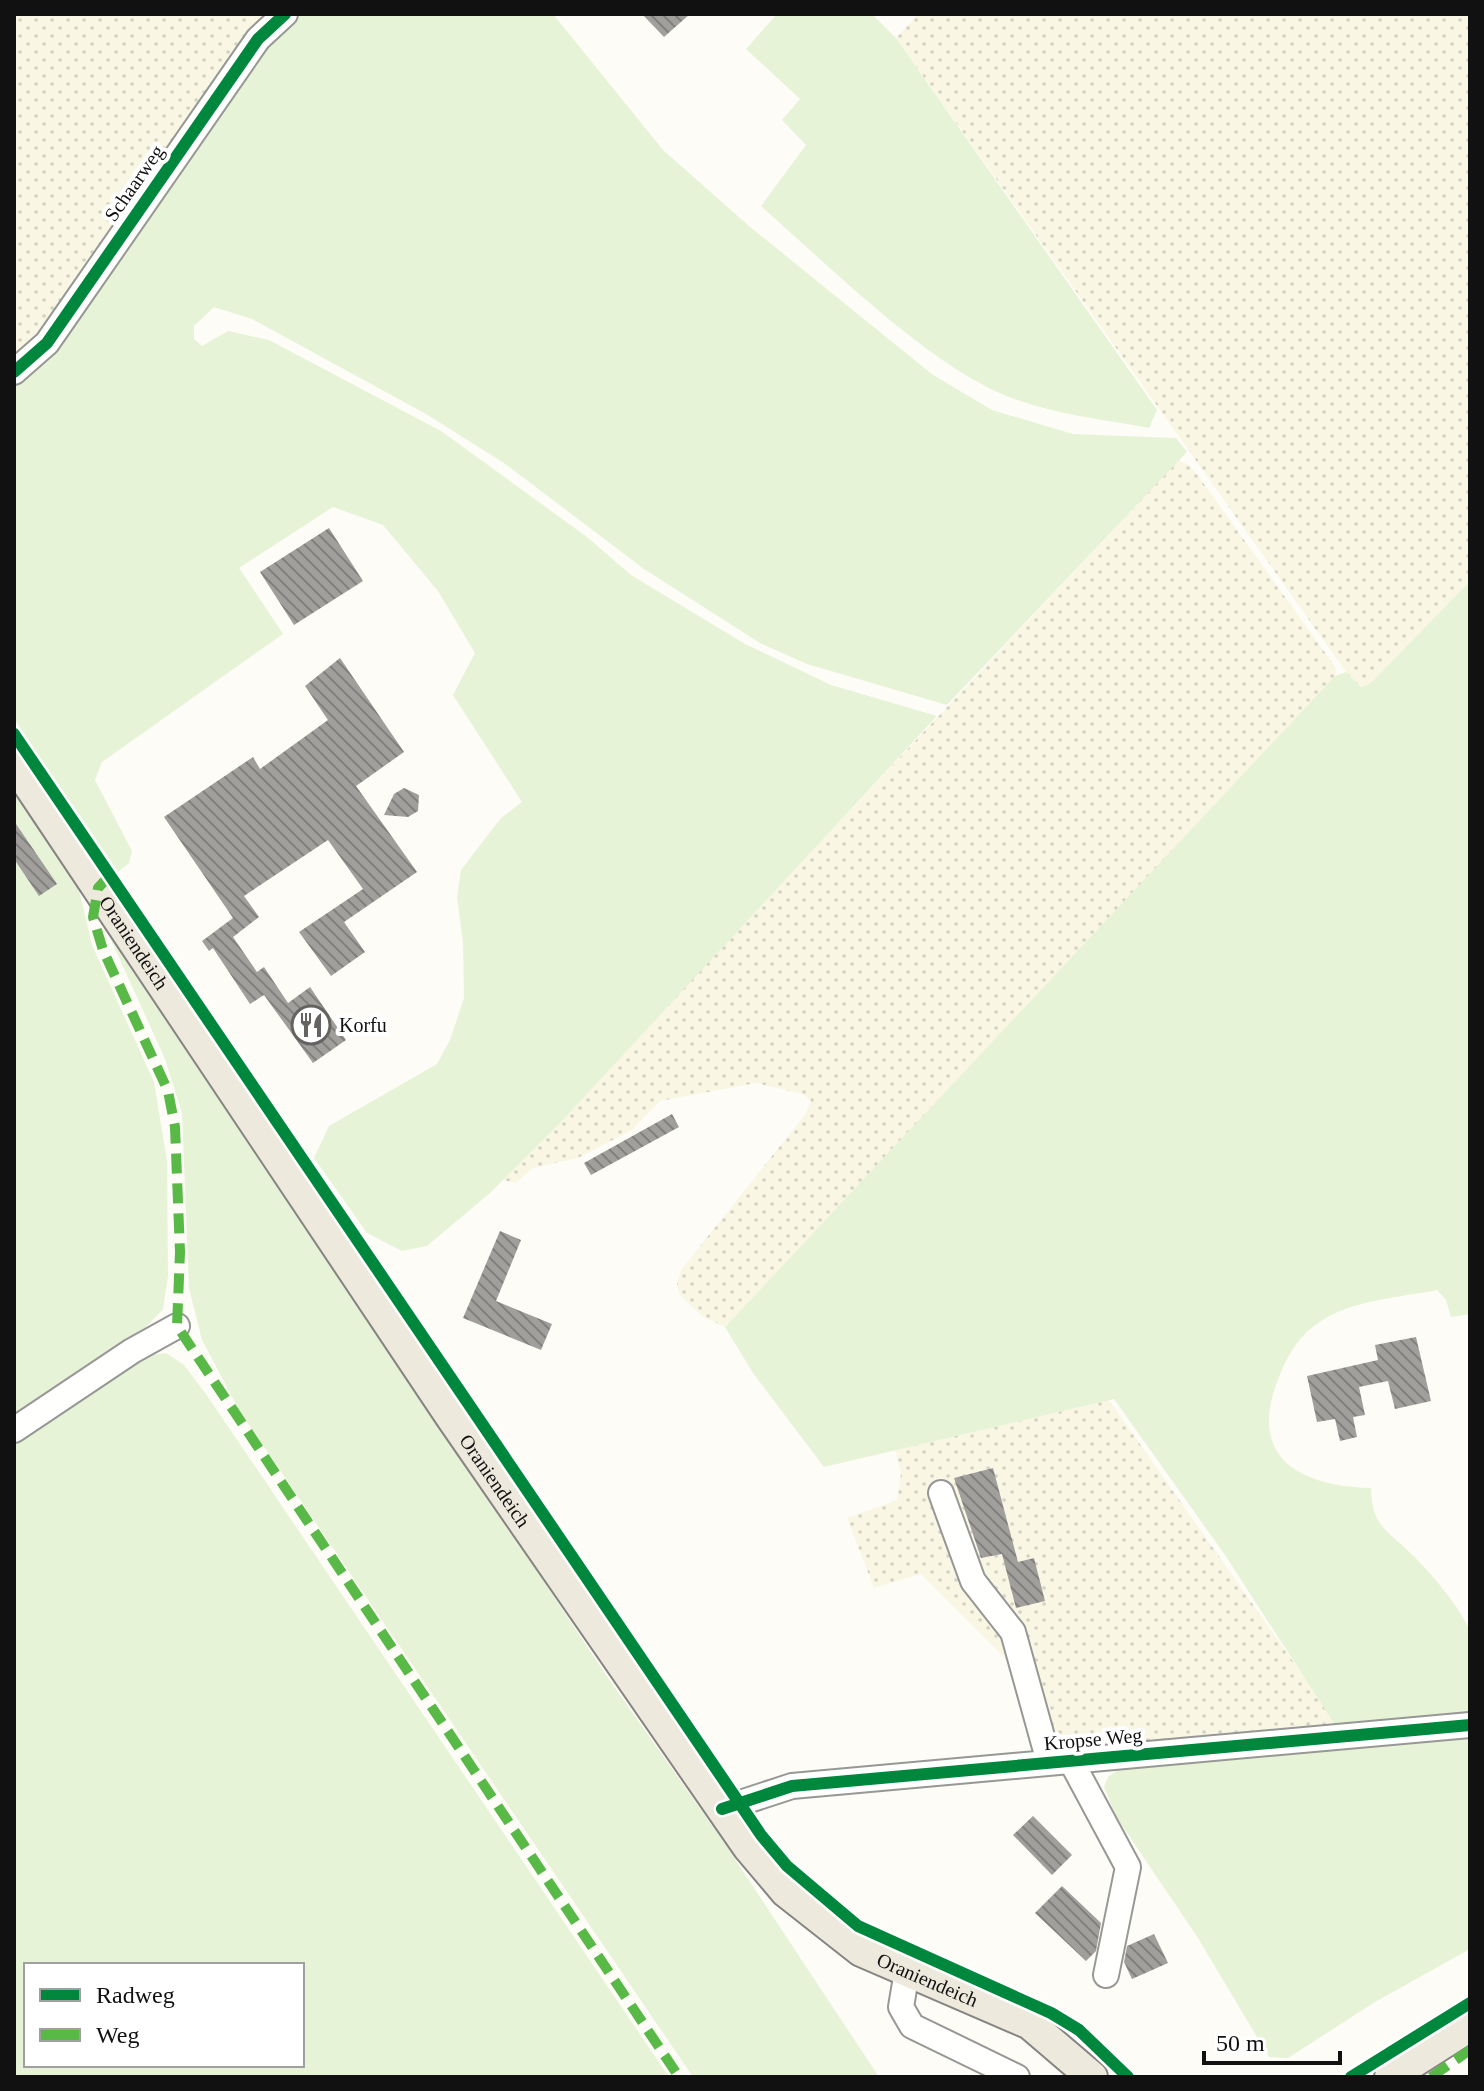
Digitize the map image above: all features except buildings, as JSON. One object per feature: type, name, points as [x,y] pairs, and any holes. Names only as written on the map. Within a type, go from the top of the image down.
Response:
[{"type":"main road","name":"Oraniendeich","points":[[14,763],[451,1417],[748,1847],[805,1908],[861,1951],[1030,2024],[1092,2077]]},
{"type":"main road","points":[[1390,2077],[1470,2026]]},
{"type":"street","name":"Schaarweg","points":[[14,372],[47,343],[258,39],[285,14]]},
{"type":"street","points":[[14,1430],[132,1351],[177,1326]]},
{"type":"street","points":[[941,1493],[973,1581],[1013,1632],[1060,1762],[1128,1867],[1106,1975]]},
{"type":"street","name":"Kropse Weg","points":[[722,1809],[792,1786],[1470,1725]]},
{"type":"street","points":[[907,1971],[902,1996],[904,2016],[912,2026],[1017,2077]]},
{"type":"street","points":[[937,2039],[986,2077]]},
{"type":"shaded area","points":[[14,14],[278,14],[46,338],[14,352]]},
{"type":"shaded area","points":[[918,14],[1470,14],[1470,581],[1370,684],[1362,687],[1351,679],[896,38]]},
{"type":"shaded area","points":[[1178,461],[1188,464],[1199,477],[1336,668],[1335,676],[725,1327],[702,1316],[680,1295],[677,1284],[681,1270],[804,1116],[811,1101],[803,1094],[756,1083],[660,1101],[632,1130],[578,1158],[533,1168],[516,1183],[503,1180]]},
{"type":"shaded area","points":[[1109,1400],[1335,1725],[1154,1743],[1063,1747],[1056,1742],[1026,1657],[1008,1661],[921,1574],[874,1588],[847,1518],[897,1500],[901,1473],[895,1450]]},
{"type":"green space","points":[[295,14],[553,14],[663,150],[749,226],[933,375],[992,410],[1073,434],[1176,438],[1187,452],[947,705],[807,664],[760,643],[644,569],[504,463],[426,414],[252,319],[214,307],[194,326],[194,339],[202,346],[228,331],[269,340],[441,431],[587,537],[631,575],[745,644],[831,685],[937,716],[561,1122],[490,1193],[427,1246],[402,1251],[367,1233],[314,1158],[329,1126],[437,1064],[450,1040],[464,998],[463,943],[457,897],[461,870],[501,818],[522,802],[453,695],[475,653],[438,591],[383,525],[333,507],[239,568],[283,634],[102,762],[95,780],[132,851],[129,863],[118,872],[14,719],[14,378],[249,63]]},
{"type":"green space","points":[[777,14],[872,14],[896,38],[1157,410],[1149,428],[1032,405],[965,375],[904,331],[761,206],[806,145],[782,120],[800,99],[746,49]]},
{"type":"green space","points":[[1470,581],[1470,1314],[1451,1317],[1446,1300],[1437,1290],[1373,1301],[1327,1317],[1301,1338],[1287,1359],[1270,1409],[1270,1431],[1276,1449],[1287,1464],[1303,1474],[1323,1482],[1371,1488],[1374,1510],[1380,1524],[1422,1565],[1457,1608],[1468,1627],[1472,1645],[1470,1714],[1335,1725],[1225,1555],[1114,1399],[824,1467],[753,1373],[725,1327],[1335,676],[1346,672],[1361,687],[1370,684]]},
{"type":"green space","points":[[14,787],[77,881],[92,945],[154,1082],[167,1161],[168,1276],[163,1309],[146,1327],[14,1417]]},
{"type":"green space","points":[[108,926],[608,1678],[725,1844],[879,2077],[693,2077],[239,1410],[202,1340],[189,1288],[182,1113],[165,1059],[106,929]]},
{"type":"green space","points":[[166,1353],[184,1365],[669,2077],[14,2077],[14,1442],[144,1356]]},
{"type":"green space","points":[[1470,1739],[1470,1949],[1375,2002],[1288,2058],[1269,2057],[1198,1938],[1117,1818],[1104,1787],[1108,1777],[1118,1770]]},
{"type":"marked path","points":[[110,875],[98,888],[93,917],[103,950],[168,1091],[175,1127],[180,1252],[177,1326],[679,2077]]},
{"type":"marked path","points":[[1431,2077],[1470,2050]]},
{"type":"cycle path","points":[[14,372],[47,343],[258,39],[285,14]]},
{"type":"cycle path","points":[[14,734],[761,1835],[787,1866],[858,1926],[1051,2013],[1079,2030],[1128,2077]]},
{"type":"cycle path","points":[[722,1809],[792,1786],[1470,1725]]},
{"type":"cycle path","points":[[1351,2077],[1470,2003]]},
{"type":"place","name":"Korfu","points":[[311,1025]]}]
